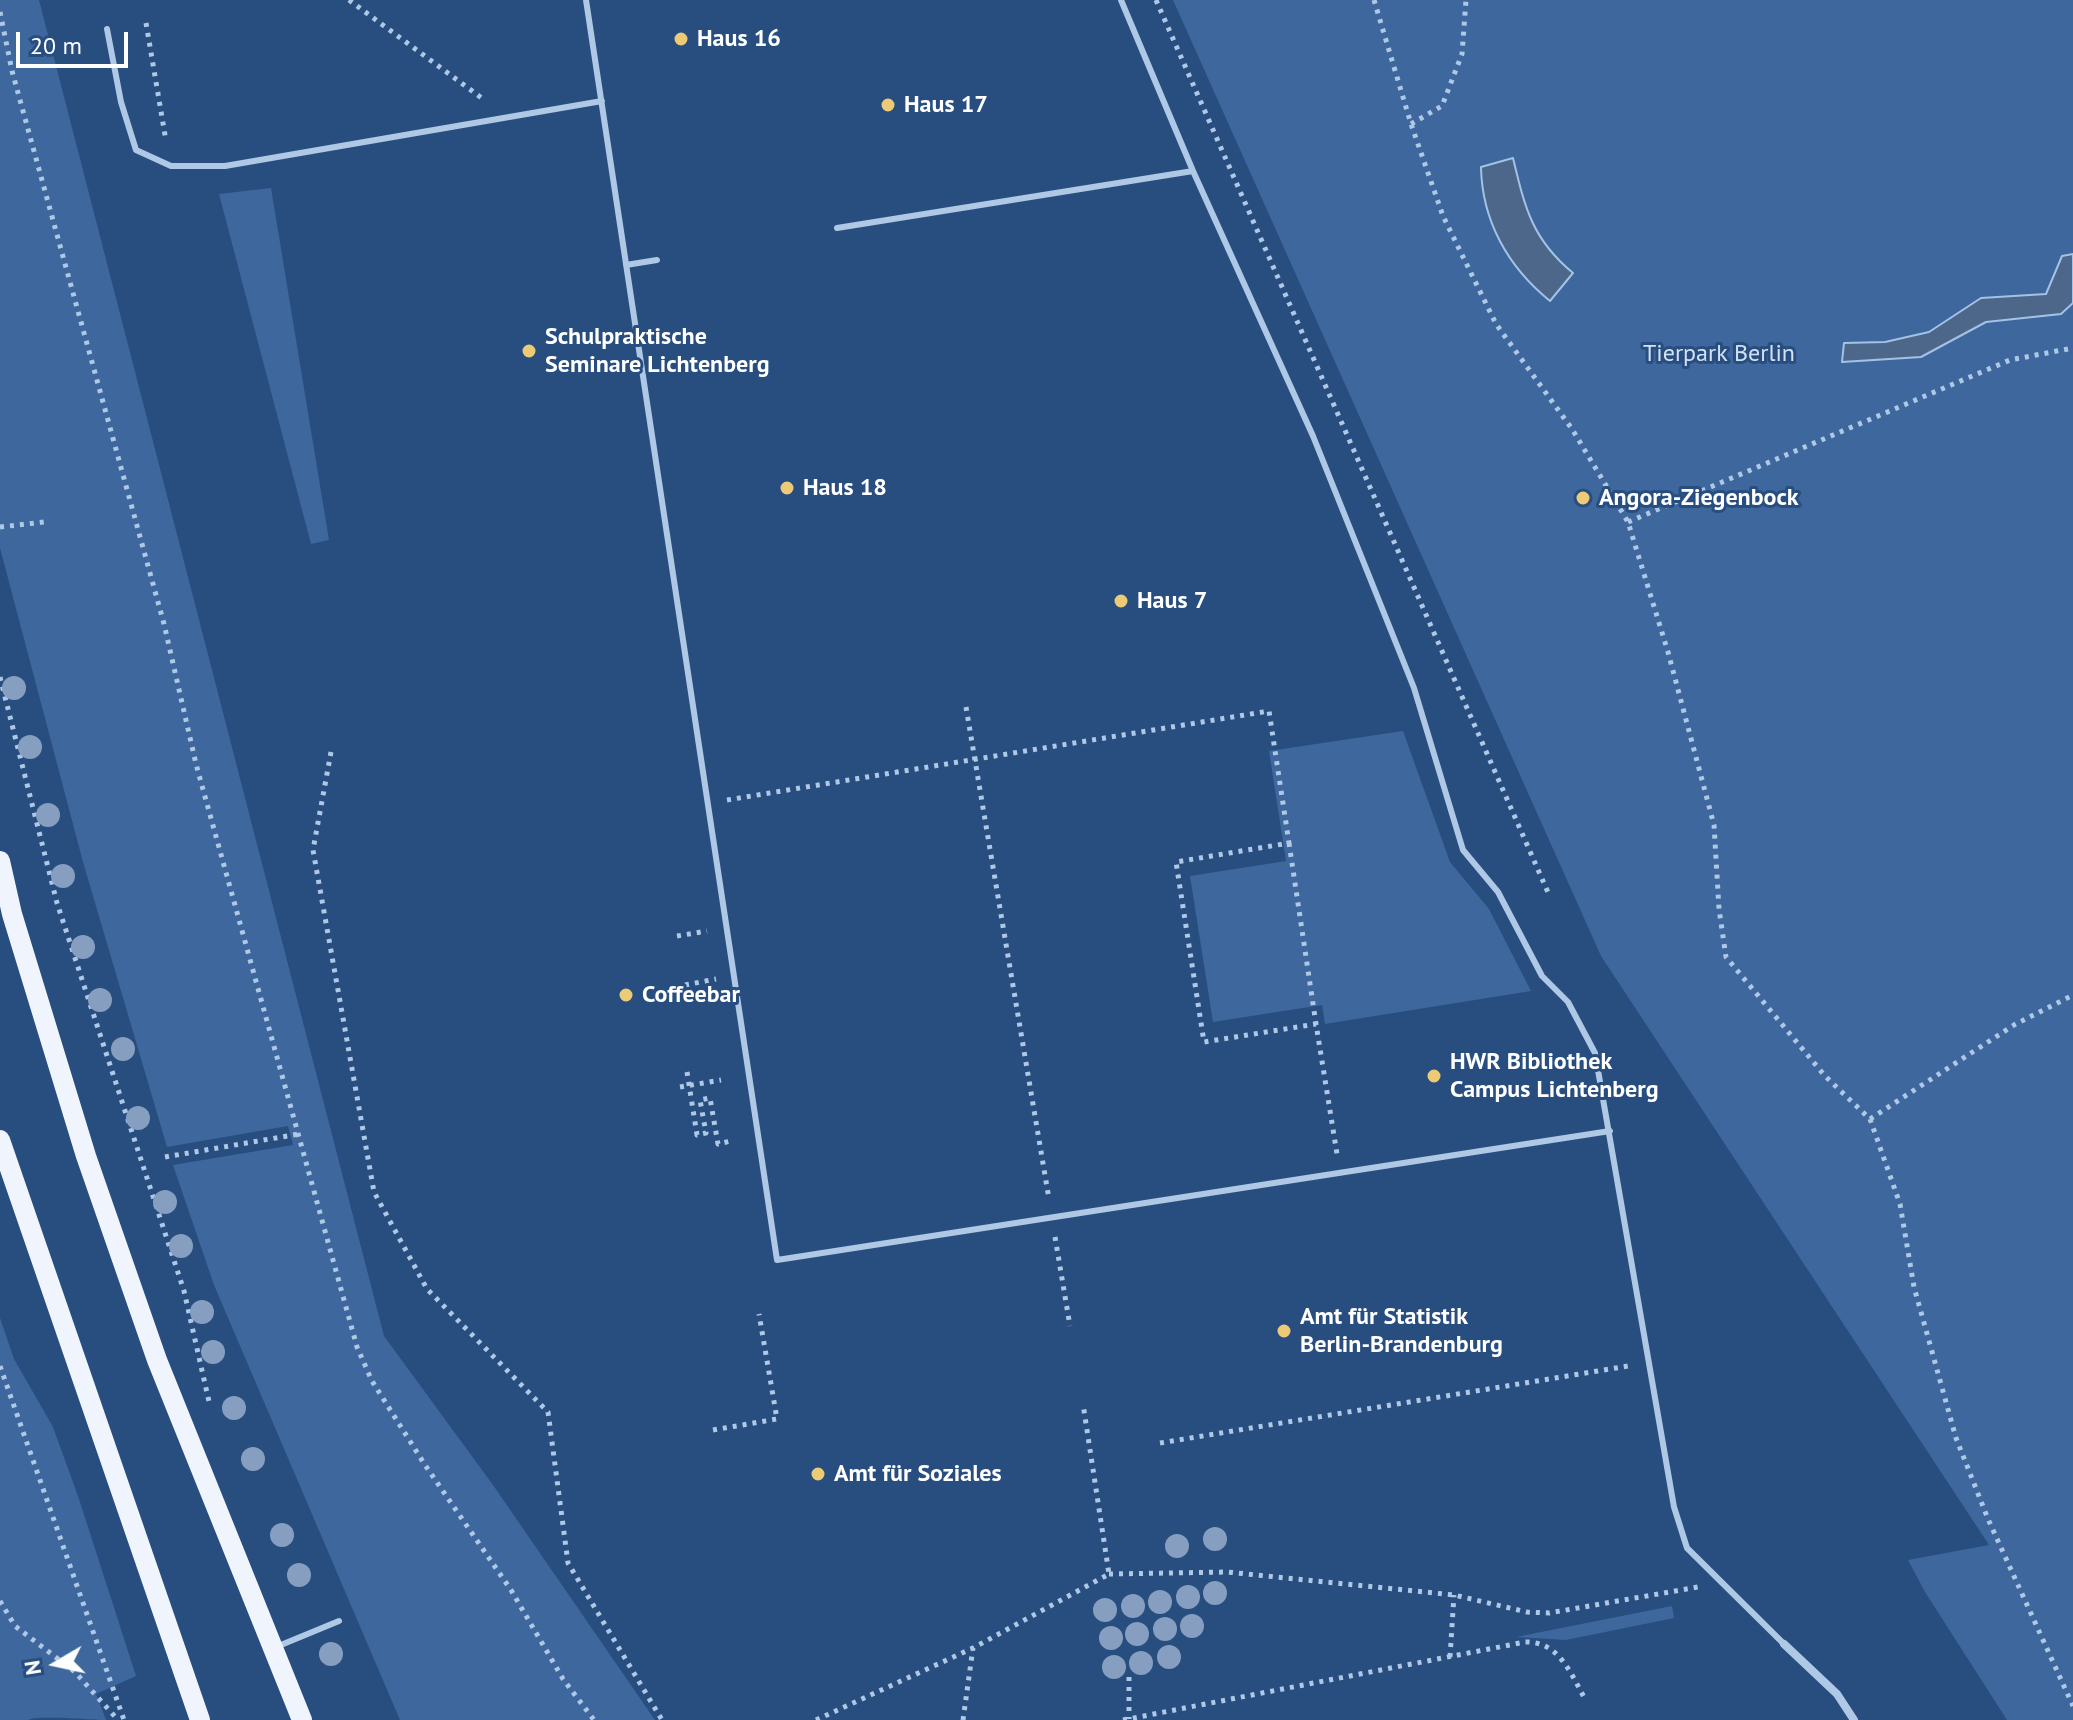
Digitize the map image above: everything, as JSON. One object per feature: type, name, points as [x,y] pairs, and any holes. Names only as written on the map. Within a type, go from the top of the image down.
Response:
[{"type":"main road","points":[[0,861],[12,914],[86,1156],[157,1360],[302,1720]]},
{"type":"main road","points":[[0,1140],[200,1720]]},
{"type":"street","points":[[1784,1644],[1837,1694],[1854,1720]]},
{"type":"lane","points":[[586,0],[777,1260],[1610,1131]]},
{"type":"lane","points":[[1121,0],[1193,171],[1313,436],[1408,673],[1463,850],[1498,892],[1542,976],[1568,1002],[1595,1053],[1674,1507],[1687,1548],[1784,1644]]},
{"type":"lane","points":[[107,29],[121,102],[136,150],[171,166],[225,166],[602,101]]},
{"type":"lane","points":[[837,228],[1193,171]]},
{"type":"lane","points":[[626,265],[657,260]]},
{"type":"lane","points":[[273,1648],[339,1621]]},
{"type":"path","points":[[349,0],[506,116]]},
{"type":"path","points":[[1156,0],[1550,897]]},
{"type":"path","points":[[1374,0],[1411,124],[1443,216],[1496,324],[1572,429],[1628,522],[1668,652],[1714,825],[1719,909],[1726,957],[1825,1076],[1870,1119],[1900,1204],[1914,1287],[1956,1438],[1988,1519],[2073,1706]]},
{"type":"path","points":[[1411,124],[1442,106],[1462,54],[1466,0]]},
{"type":"path","points":[[0,12],[12,71],[164,624],[196,764],[357,1347],[372,1381],[425,1465],[511,1590],[563,1679],[594,1720]]},
{"type":"path","points":[[146,23],[171,166]]},
{"type":"path","points":[[1628,522],[2010,360],[2073,348]]},
{"type":"path","points":[[0,527],[44,522]]},
{"type":"path","points":[[0,677],[57,903],[184,1291],[213,1415]]},
{"type":"path","points":[[966,707],[1070,1326]]},
{"type":"path","points":[[707,803],[1269,711],[1341,1174]]},
{"type":"path","points":[[331,752],[313,850],[374,1192],[427,1289],[548,1412],[568,1563],[662,1720]]},
{"type":"path","points":[[1289,843],[1176,862],[1204,1042],[1316,1024]]},
{"type":"path","points":[[677,936],[712,930]]},
{"type":"path","points":[[685,985],[719,979]]},
{"type":"path","points":[[1870,1119],[2014,1025],[2073,995]]},
{"type":"path","points":[[687,1072],[697,1135],[706,1133],[700,1100],[710,1098],[718,1144],[731,1141]]},
{"type":"path","points":[[680,1087],[721,1080]]},
{"type":"path","points":[[165,1157],[299,1134]]},
{"type":"path","points":[[713,1430],[777,1419],[759,1314]]},
{"type":"path","points":[[1160,1443],[1649,1362]]},
{"type":"path","points":[[0,1366],[121,1720]]},
{"type":"path","points":[[1083,1404],[1109,1574]]},
{"type":"path","points":[[816,1720],[973,1648],[1109,1574],[1227,1572],[1454,1595],[1527,1612],[1549,1613],[1723,1583]]},
{"type":"path","points":[[1450,1657],[1454,1595]]},
{"type":"path","points":[[0,1601],[15,1626],[75,1672],[121,1720]]},
{"type":"path","points":[[1129,1677],[1126,1719],[1535,1642],[1559,1653],[1585,1699]]},
{"type":"path","points":[[963,1720],[973,1648]]},
{"type":"green space","points":[[0,0],[39,0],[384,1336],[493,1485],[655,1720],[400,1720],[214,1285],[173,1165],[293,1145],[288,1126],[167,1147],[83,862],[0,548]]},
{"type":"green space","name":"Tierpark Berlin","points":[[1173,0],[2073,0],[2073,1720],[2007,1720],[1908,1560],[1989,1545],[1601,956]]},
{"type":"green space","points":[[271,188],[329,540],[311,544],[219,194]]},
{"type":"green space","points":[[1403,731],[1450,862],[1489,909],[1531,991],[1325,1024],[1322,1005],[1213,1022],[1190,876],[1286,861],[1269,751]]},
{"type":"green space","points":[[0,1318],[14,1359],[53,1427],[136,1676],[96,1694],[106,1720],[0,1720]]},
{"type":"green space","points":[[1672,1606],[1674,1618],[1566,1640],[1516,1637]]},
{"type":"shaded area","points":[[1513,158],[1532,222],[1548,248],[1573,273],[1550,301],[1510,258],[1486,206],[1481,167]]},
{"type":"shaded area","points":[[2073,254],[2073,303],[2061,314],[1986,322],[1921,357],[1842,362],[1844,343],[1885,342],[1929,332],[1981,298],[2046,294],[2062,256]]},
{"type":"place","name":"Haus 16","points":[[681,39]]},
{"type":"place","name":"Haus 17","points":[[888,105]]},
{"type":"place","name":"Schulpraktische Seminare Lichtenberg","points":[[529,351]]},
{"type":"place","name":"Haus 18","points":[[787,488]]},
{"type":"place","name":"Angora-Ziegenbock","points":[[1583,498]]},
{"type":"place","name":"Haus 7","points":[[1121,601]]},
{"type":"place","name":"Coffeebar","points":[[626,995]]},
{"type":"place","name":"HWR Bibliothek Campus Lichtenberg","points":[[1434,1076]]},
{"type":"place","name":"Amt für Statistik Berlin-Brandenburg","points":[[1284,1331]]},
{"type":"place","name":"Amt für Soziales","points":[[818,1474]]}]
